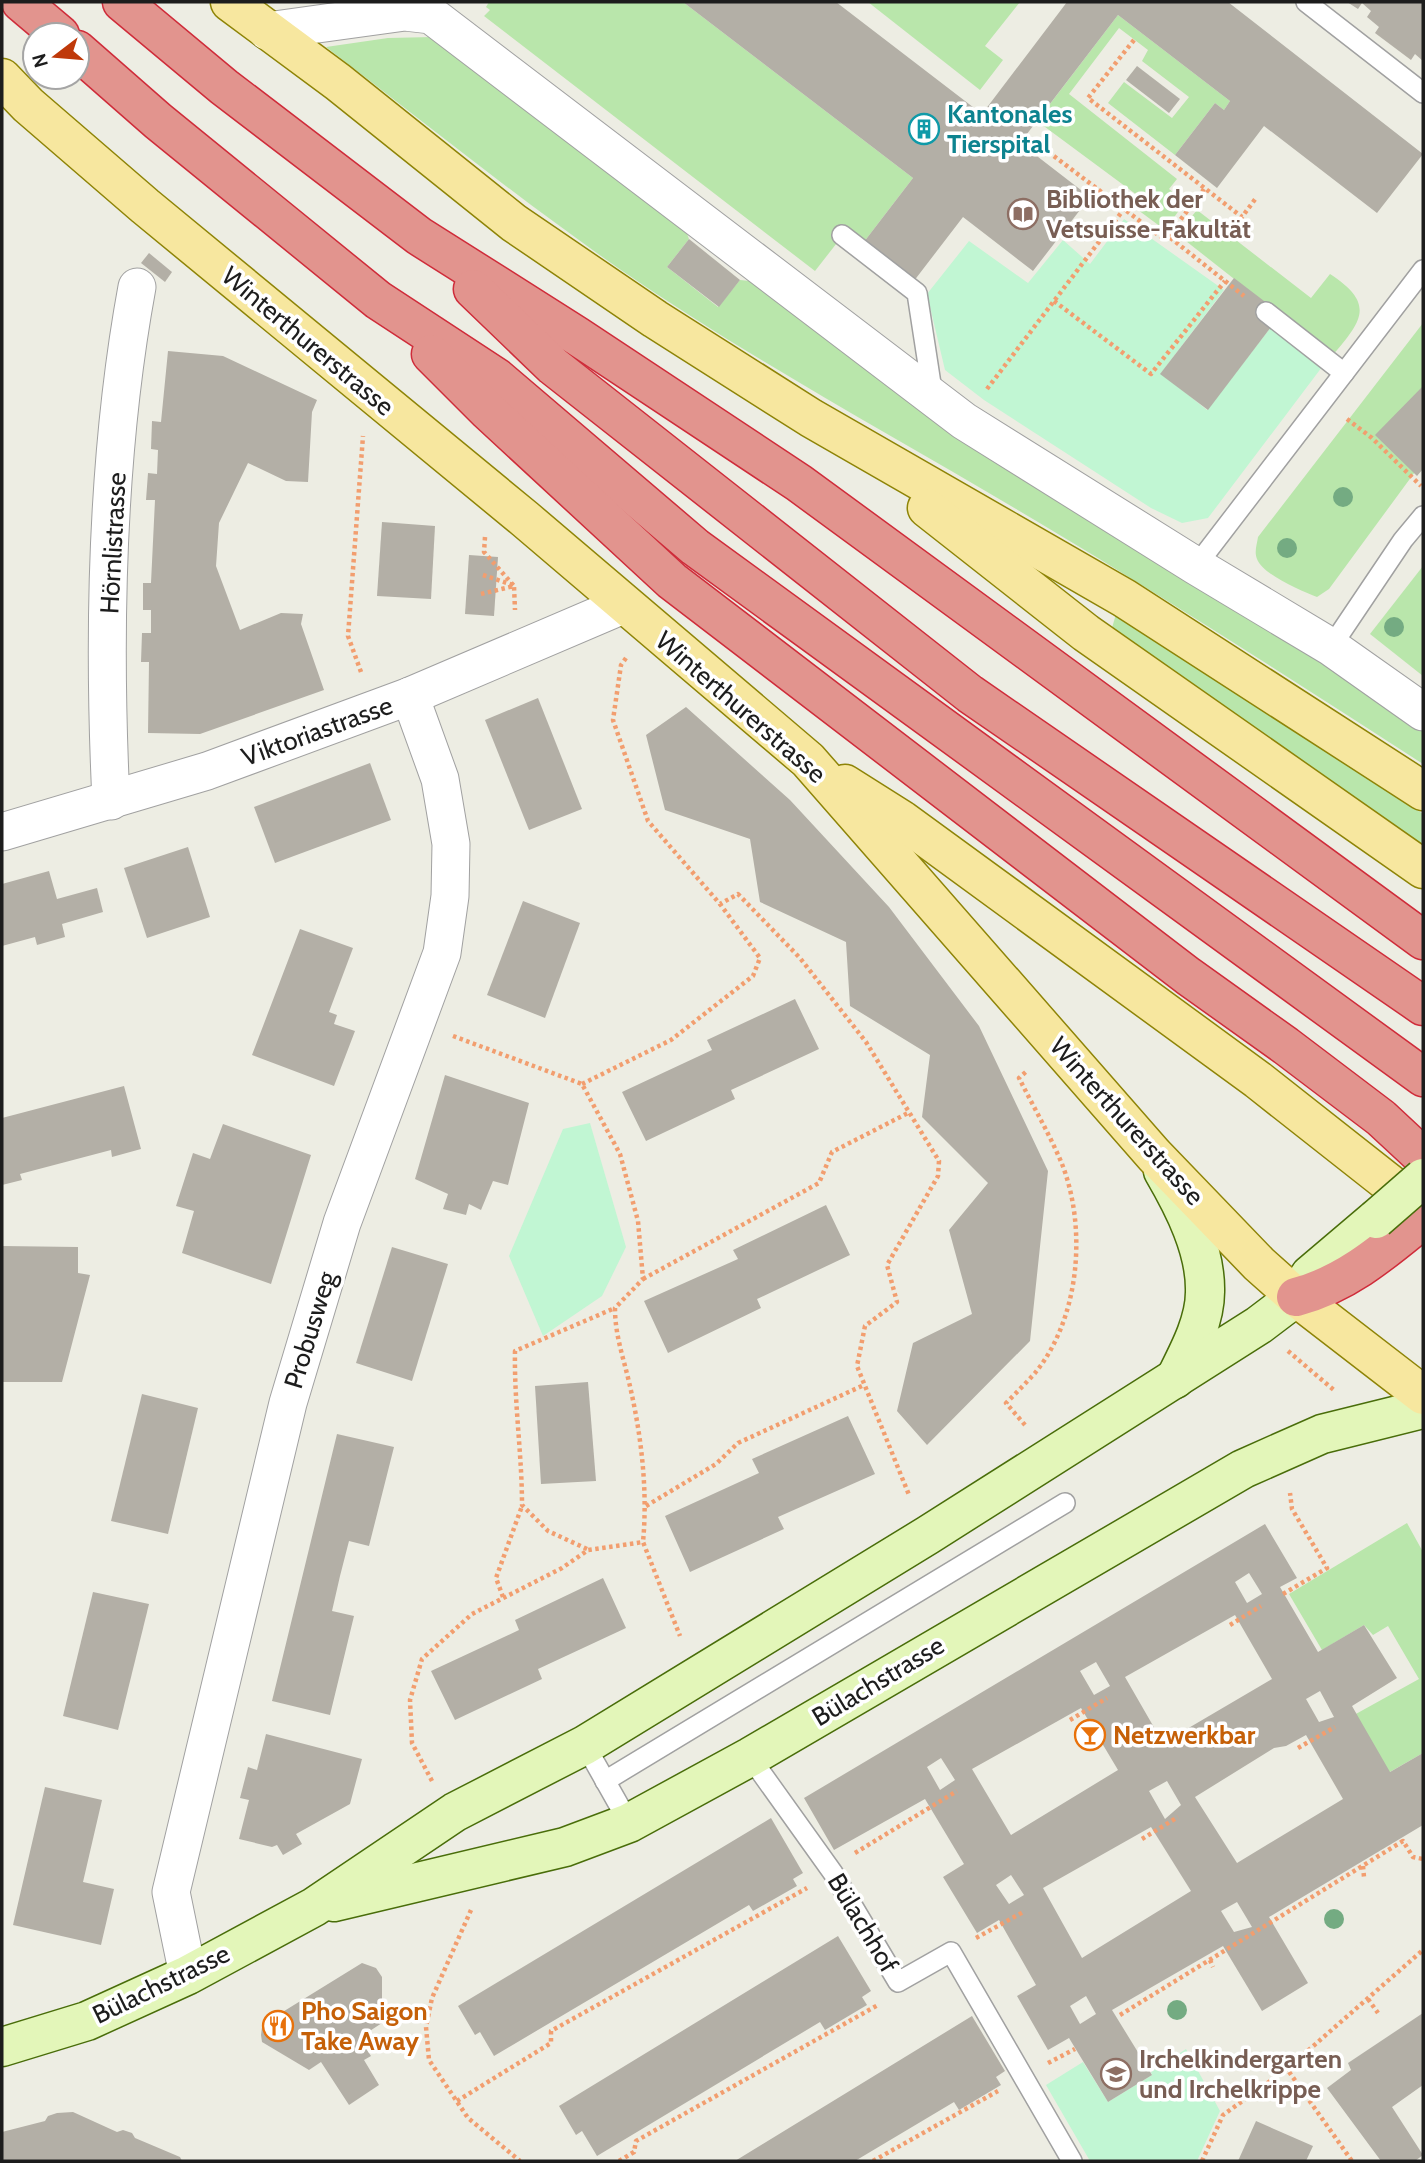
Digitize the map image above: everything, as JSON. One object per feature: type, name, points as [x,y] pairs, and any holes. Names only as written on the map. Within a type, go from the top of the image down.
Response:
[{"type":"highway","points":[[22,2],[44,21]]},
{"type":"highway","points":[[122,2],[224,87],[419,236],[577,335],[799,483],[1423,940]]},
{"type":"highway","points":[[91,62],[158,121],[378,300],[498,378],[695,547],[1423,1077]]},
{"type":"highway","points":[[419,236],[553,366],[970,694],[1423,1006]]},
{"type":"highway","points":[[378,300],[488,411],[672,581],[1166,959],[1286,1045],[1381,1118],[1423,1157]]},
{"type":"main road","points":[[230,2],[338,82],[514,223],[655,319],[811,418],[1124,598],[1423,791]]},
{"type":"main road","name":"Winterthurerstrasse","points":[[2,78],[28,105],[145,206],[525,519],[808,760],[1154,1155],[1259,1264],[1296,1297],[1423,1395]]},
{"type":"main road","points":[[811,418],[1086,633],[1423,869]]},
{"type":"main road","points":[[808,760],[902,820],[1258,1080],[1423,1210]]},
{"type":"street","points":[[267,31],[436,8],[964,421],[1331,647],[1423,712]]},
{"type":"street","name":"Hörnlistrasse","points":[[111,801],[109,607],[127,340],[137,288]]},
{"type":"street","name":"Viktoriastrasse","points":[[2,832],[207,771],[410,696],[623,605]]},
{"type":"street","name":"Probusweg","points":[[188,1975],[171,1892],[288,1403],[342,1223],[442,953],[450,896],[451,844],[440,779],[410,696]]},
{"type":"street","points":[[1154,1155],[1180,1199],[1199,1250],[1206,1294],[1194,1341],[1175,1379]]},
{"type":"street","name":"Bülachstrasse","points":[[2,2047],[87,2021],[188,1975],[314,1907],[455,1812],[585,1745],[1175,1379],[1296,1297],[1310,1275],[1399,1226],[1423,1178]]},
{"type":"street","name":"Bülachstrasse","points":[[314,1907],[565,1847],[629,1823],[750,1757],[1242,1469],[1322,1434],[1423,1409]]},
{"type":"lane","points":[[1306,2],[1423,93]]},
{"type":"lane","points":[[842,235],[917,293],[934,398]]},
{"type":"lane","points":[[1196,566],[1423,271]]},
{"type":"lane","points":[[1266,312],[1344,373]]},
{"type":"lane","points":[[1331,647],[1403,540],[1423,516]]},
{"type":"lane","points":[[605,1781],[1065,1503]]},
{"type":"lane","points":[[585,1745],[629,1823]]},
{"type":"lane","name":"Bülachhof","points":[[750,1757],[833,1873],[898,1982],[951,1952],[1072,2161]]},
{"type":"path","points":[[1134,40],[1088,98],[1242,217],[1256,198]]},
{"type":"path","points":[[1026,135],[1165,240],[1204,189]]},
{"type":"path","points":[[964,421],[1124,209]]},
{"type":"path","points":[[1168,236],[1266,312]]},
{"type":"path","points":[[1054,301],[1151,374],[1225,280]]},
{"type":"path","points":[[1344,417],[1372,438],[1423,488]]},
{"type":"path","points":[[363,439],[348,636],[366,684]]},
{"type":"path","points":[[485,538],[484,552],[514,586],[515,622]]},
{"type":"path","points":[[483,575],[514,586]]},
{"type":"path","points":[[481,594],[514,586]]},
{"type":"path","points":[[582,1084],[671,1040],[753,976],[760,958],[719,904],[648,821],[613,720],[621,665],[632,648]]},
{"type":"path","points":[[719,904],[738,894],[800,958],[866,1042],[939,1161],[938,1176],[887,1265],[897,1302],[866,1326],[857,1366],[909,1495]]},
{"type":"path","points":[[418,1023],[582,1084],[620,1154],[638,1221],[643,1279]]},
{"type":"path","points":[[1025,1425],[1006,1404],[1037,1371],[1059,1333],[1073,1284],[1077,1241],[1074,1205],[1062,1164],[1019,1078],[1035,1063]]},
{"type":"path","points":[[503,1597],[496,1578],[522,1505],[522,1448],[514,1378],[515,1351],[615,1308],[643,1279],[820,1183],[832,1152],[908,1113]]},
{"type":"path","points":[[615,1308],[615,1334],[629,1383],[646,1506],[643,1542],[680,1636]]},
{"type":"path","points":[[1286,1349],[1342,1397]]},
{"type":"path","points":[[646,1506],[716,1464],[738,1443],[864,1385]]},
{"type":"path","points":[[522,1505],[548,1531],[588,1550]]},
{"type":"path","points":[[1283,1594],[1326,1569],[1292,1509]]},
{"type":"path","points":[[437,1789],[412,1744],[410,1700],[422,1659],[472,1614],[562,1568],[588,1550],[643,1542]]},
{"type":"path","points":[[1230,1625],[1261,1606]]},
{"type":"path","points":[[1070,1720],[1107,1698]]},
{"type":"path","points":[[1298,1748],[1335,1727]]},
{"type":"path","points":[[862,1849],[957,1791]]},
{"type":"path","points":[[1142,1839],[1178,1817]]},
{"type":"path","points":[[1120,2015],[1404,1841],[1413,1857],[1423,1859]]},
{"type":"path","points":[[1363,1866],[1364,1877]]},
{"type":"path","points":[[457,2101],[551,2043],[551,2031],[833,1873]]},
{"type":"path","points":[[473,1903],[432,1998],[426,2027],[429,2060],[468,2118],[520,2161]]},
{"type":"path","points":[[994,1928],[1025,1910]]},
{"type":"path","points":[[1202,2161],[1223,2115],[1287,2069],[1423,1950]]},
{"type":"path","points":[[1210,1960],[1213,1967]]},
{"type":"path","points":[[619,2161],[634,2152],[636,2141],[903,1991],[898,1982]]},
{"type":"path","points":[[1368,1999],[1378,2013]]},
{"type":"path","points":[[1287,2069],[1352,2161]]},
{"type":"path","points":[[873,2161],[1023,2077]]},
{"type":"green space","points":[[489,2],[683,2],[913,178],[857,251],[840,239],[815,271],[484,16],[490,10],[486,7]]},
{"type":"green space","points":[[868,2],[1020,2],[985,46],[1003,60],[980,90]]},
{"type":"green space","points":[[1118,15],[1230,101],[1224,110],[1215,103],[1175,155],[1108,103],[1124,82],[1172,118],[1189,97],[1142,61],[1148,50],[1119,28],[1069,94],[1177,179],[1169,189],[1185,202],[1165,230],[1134,207],[1141,198],[1037,121]]},
{"type":"green space","points":[[433,37],[683,223],[689,239],[667,267],[718,307],[740,280],[759,282],[1423,730],[1423,764],[1136,581],[723,337],[672,304],[546,216],[326,47],[388,38]]},
{"type":"green space","points":[[1197,210],[1311,298],[1330,274],[1345,285],[1359,304],[1360,313],[1351,333],[1332,356],[1177,234]]},
{"type":"green space","points":[[1124,219],[1224,290],[1161,373],[1207,410],[1271,327],[1322,367],[1208,518],[1182,523],[1151,508],[984,400],[945,370],[927,294],[969,241],[1028,283],[1063,240],[1090,264]]},
{"type":"green space","points":[[1423,323],[1423,461],[1329,589],[1317,597],[1284,582],[1267,571],[1257,559],[1258,537]]},
{"type":"green space","points":[[1423,566],[1423,676],[1370,634]]},
{"type":"green space","points":[[1116,614],[1423,814],[1423,851],[1112,628]]},
{"type":"green space","points":[[590,1123],[626,1247],[602,1296],[543,1336],[509,1256],[563,1129]]},
{"type":"green space","points":[[1407,1523],[1423,1552],[1423,1753],[1388,1773],[1354,1715],[1419,1679],[1388,1626],[1373,1635],[1364,1625],[1322,1650],[1289,1594]]},
{"type":"green space","points":[[1186,2049],[1220,2111],[1197,2161],[1090,2161],[1046,2085],[1083,2062],[1108,2102],[1152,2075],[1151,2072]]},
{"type":"building","points":[[683,2],[836,2],[982,114],[1067,2],[1228,2],[1423,154],[1377,213],[1264,126],[1217,188],[1175,155],[1215,103],[1224,110],[1230,101],[1118,15],[1020,143],[1090,197],[1033,271],[963,217],[907,290],[857,251],[913,178]]},
{"type":"building","points":[[1347,2],[1423,2],[1423,61],[1415,54],[1411,60],[1375,33],[1379,27],[1367,17],[1371,11],[1362,3],[1358,9]]},
{"type":"building","points":[[1137,66],[1180,99],[1169,113],[1126,80]]},
{"type":"building","points":[[689,239],[740,280],[719,307],[667,267]]},
{"type":"building","points":[[149,253],[172,272],[165,282],[141,263]]},
{"type":"building","points":[[1234,278],[1268,304],[1271,327],[1208,410],[1160,374]]},
{"type":"building","points":[[168,351],[223,356],[317,400],[312,412],[308,482],[286,481],[248,463],[219,523],[216,566],[240,630],[281,613],[303,614],[301,624],[324,690],[200,734],[148,733],[149,662],[141,662],[142,633],[151,633],[151,610],[143,610],[143,583],[151,583],[155,500],[146,500],[148,473],[157,474],[158,450],[151,449],[152,421],[161,422]]},
{"type":"building","points":[[1423,386],[1423,469],[1417,476],[1375,435]]},
{"type":"building","points":[[382,522],[435,526],[431,599],[377,596]]},
{"type":"building","points":[[469,555],[498,557],[494,616],[465,614]]},
{"type":"building","points":[[538,698],[582,809],[529,830],[485,720]]},
{"type":"building","points":[[686,707],[790,800],[889,907],[979,1026],[1048,1171],[1030,1341],[927,1445],[897,1411],[913,1343],[972,1314],[949,1230],[988,1183],[922,1117],[930,1055],[850,1006],[846,942],[760,902],[750,839],[665,810],[646,735]]},
{"type":"building","points":[[370,763],[391,820],[275,863],[254,807]]},
{"type":"building","points":[[188,847],[210,917],[147,938],[124,868]]},
{"type":"building","points":[[49,871],[57,899],[97,888],[103,912],[62,924],[65,937],[37,945],[35,937],[2,946],[2,884]]},
{"type":"building","points":[[523,901],[580,923],[545,1018],[487,995]]},
{"type":"building","points":[[300,929],[353,948],[329,1012],[337,1015],[334,1024],[355,1031],[334,1086],[252,1055]]},
{"type":"building","points":[[795,999],[819,1049],[731,1090],[735,1099],[646,1141],[622,1092],[712,1050],[707,1040]]},
{"type":"building","points":[[445,1075],[529,1103],[508,1185],[493,1181],[481,1210],[469,1204],[466,1215],[443,1209],[448,1194],[415,1179]]},
{"type":"building","points":[[124,1086],[141,1149],[112,1157],[111,1150],[20,1174],[22,1180],[2,1185],[2,1118]]},
{"type":"building","points":[[223,1124],[311,1155],[271,1284],[182,1253],[194,1211],[176,1206],[193,1153],[210,1159]]},
{"type":"building","points":[[826,1205],[850,1255],[757,1299],[761,1308],[668,1353],[644,1301],[738,1259],[733,1250]]},
{"type":"building","points":[[2,1246],[78,1247],[78,1273],[90,1275],[62,1382],[2,1382]]},
{"type":"building","points":[[392,1247],[448,1264],[412,1381],[356,1363]]},
{"type":"building","points":[[588,1382],[596,1481],[541,1484],[535,1386]]},
{"type":"building","points":[[142,1394],[198,1408],[168,1534],[111,1521]]},
{"type":"building","points":[[848,1416],[875,1474],[778,1517],[784,1529],[690,1572],[665,1516],[759,1473],[752,1459]]},
{"type":"building","points":[[337,1434],[394,1447],[369,1546],[349,1541],[340,1576],[332,1611],[354,1616],[330,1715],[272,1701]]},
{"type":"building","points":[[1265,1524],[1297,1578],[1280,1587],[1318,1652],[1364,1625],[1397,1678],[1352,1706],[1390,1772],[1423,1753],[1423,1825],[1269,1917],[1308,1983],[1262,2011],[1223,1946],[1112,2010],[1152,2075],[1108,2102],[1069,2038],[1048,2050],[1017,1996],[1036,1985],[999,1920],[977,1933],[943,1877],[964,1864],[925,1799],[834,1850],[804,1798]],"holes":[[[1249,1573],[1262,1594],[1247,1603],[1235,1582]],[[1235,1615],[1272,1679],[1163,1743],[1125,1677]],[[1096,1662],[1110,1686],[1094,1695],[1080,1671]],[[1320,1691],[1334,1717],[1319,1722],[1306,1699]],[[1081,1708],[1118,1770],[1011,1835],[972,1769]],[[1306,1735],[1343,1799],[1237,1863],[1195,1797],[1274,1748],[1286,1746]],[[941,1758],[955,1780],[940,1790],[927,1767]],[[1167,1781],[1181,1805],[1165,1819],[1149,1791]],[[1151,1827],[1191,1891],[1082,1958],[1043,1888]],[[1011,1875],[1024,1895],[1009,1904],[996,1885]],[[1237,1902],[1252,1927],[1234,1932],[1221,1911]],[[1086,1996],[1096,2014],[1080,2024],[1070,2006]]]},
{"type":"building","points":[[603,1578],[626,1628],[538,1669],[542,1679],[455,1720],[431,1671],[519,1630],[515,1620]]},
{"type":"building","points":[[93,1592],[149,1604],[118,1730],[63,1716]]},
{"type":"building","points":[[266,1734],[362,1759],[350,1804],[296,1834],[302,1844],[283,1855],[277,1845],[272,1847],[239,1839],[249,1800],[240,1798],[248,1767],[257,1770]]},
{"type":"building","points":[[45,1787],[102,1800],[83,1882],[114,1889],[101,1945],[13,1925]]},
{"type":"building","points":[[771,1818],[803,1873],[793,1879],[797,1886],[753,1911],[749,1905],[494,2056],[480,2032],[475,2035],[458,2006]]},
{"type":"building","points":[[838,1936],[871,1991],[862,1997],[867,2005],[825,2030],[820,2022],[597,2156],[582,2131],[576,2135],[559,2106]]},
{"type":"building","points":[[362,1963],[376,1968],[382,1977],[382,2023],[359,2038],[371,2056],[364,2060],[379,2085],[349,2105],[321,2062],[309,2070],[262,2042],[261,2035],[262,2027],[268,2021]]},
{"type":"building","points":[[1423,2013],[1423,2085],[1392,2107],[1423,2155],[1415,2161],[1381,2161],[1327,2088],[1351,2070],[1348,2063]]},
{"type":"building","points":[[972,2016],[1005,2071],[996,2077],[1001,2085],[959,2110],[954,2102],[855,2161],[735,2161]]},
{"type":"building","points":[[73,2112],[117,2132],[123,2130],[132,2133],[135,2138],[180,2157],[182,2161],[2,2161],[2,2132],[45,2121],[48,2116],[57,2113]]},
{"type":"building","points":[[1256,2121],[1313,2146],[1306,2161],[1238,2161]]},
{"type":"place","name":"Kantonales Tierspital","points":[[924,129]]},
{"type":"place","name":"Bibliothek der Vetsuisse-Fakultät","points":[[1023,214]]},
{"type":"place","name":"Netzwerkbar","points":[[1090,1735]]},
{"type":"place","name":"Pho Saigon Take Away","points":[[278,2026]]},
{"type":"place","name":"Irchelkindergarten und Irchelkrippe","points":[[1116,2074]]}]
